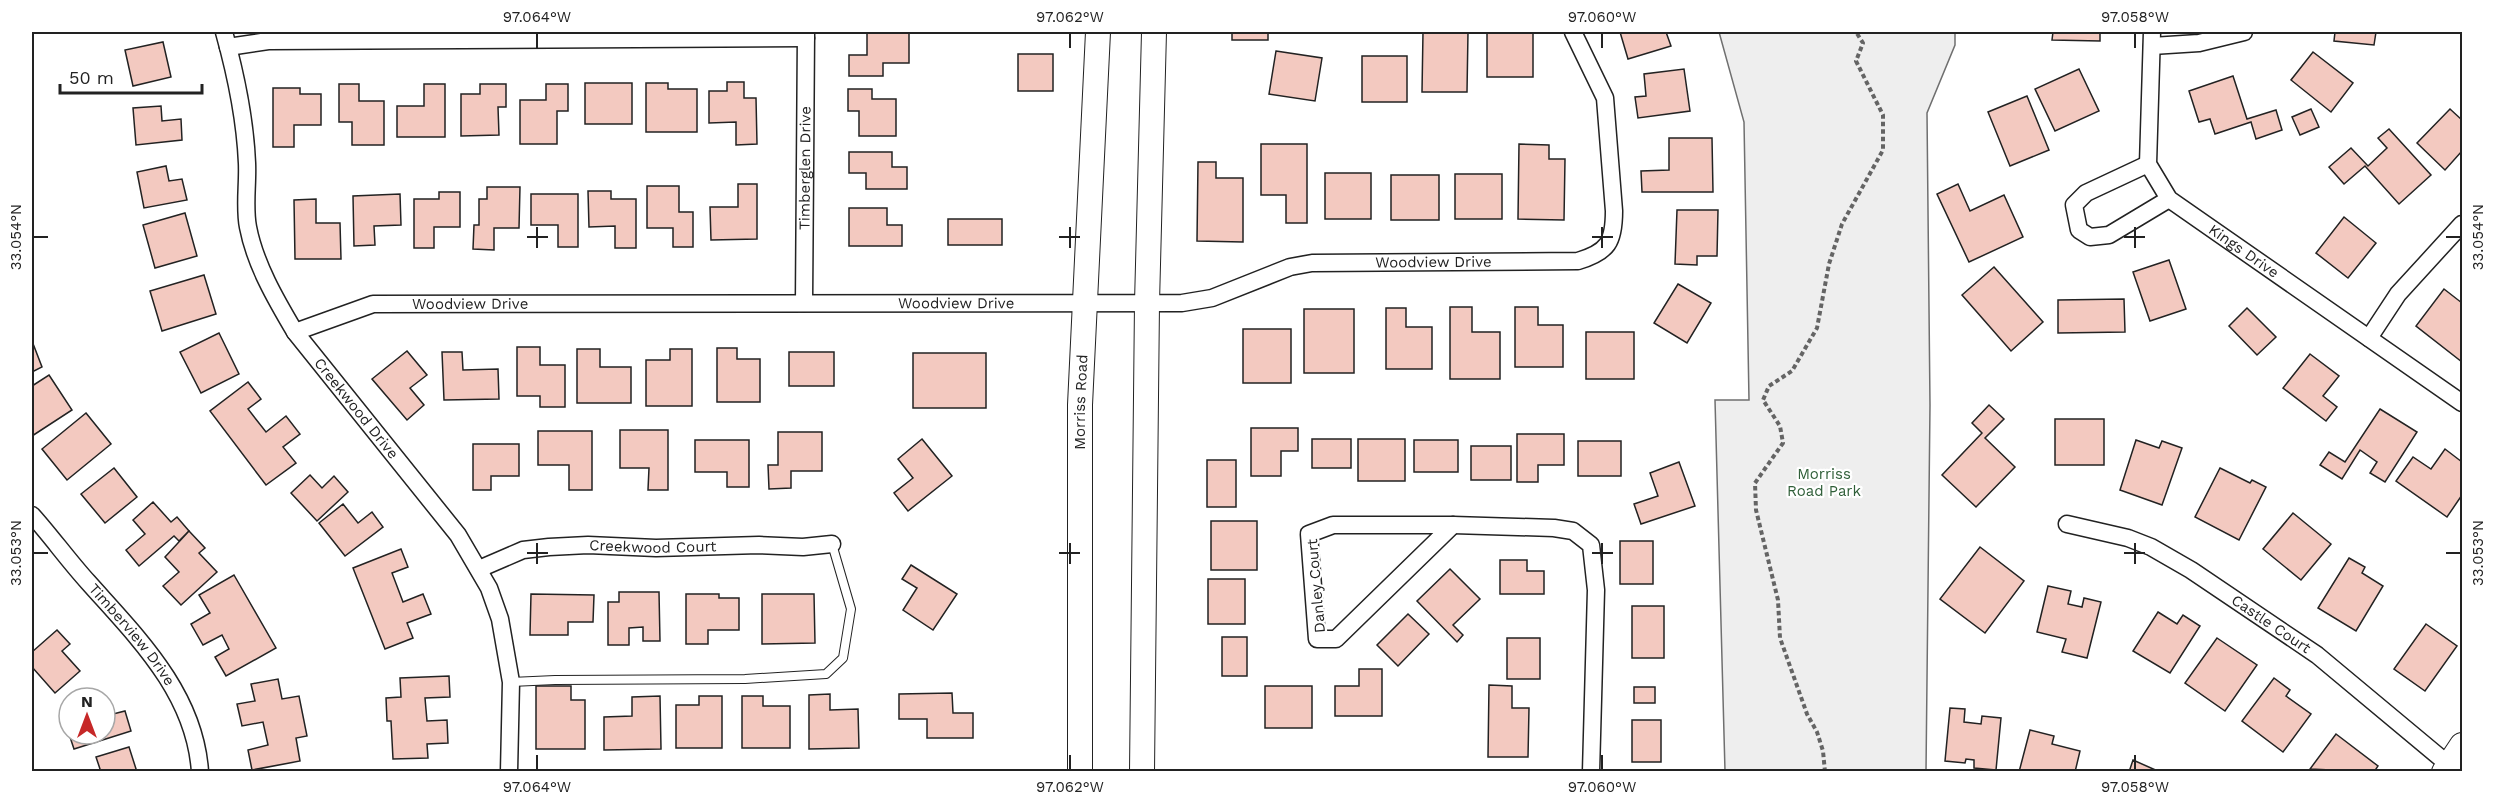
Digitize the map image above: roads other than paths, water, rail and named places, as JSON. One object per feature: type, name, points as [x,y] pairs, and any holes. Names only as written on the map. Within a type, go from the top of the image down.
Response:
[{"type":"main road","name":"Morriss Road","points":[[1080,771],[1080,405],[1083,304],[1098,32]]},
{"type":"main road","points":[[1142,771],[1147,303],[1155,32]]},
{"type":"main road","points":[[2447,768],[2463,745]]},
{"type":"street","name":"Woodview Drive","points":[[295,332],[373,304],[1182,303],[1212,298],[1290,267],[1312,263],[1578,261],[1597,255],[1609,244],[1614,230],[1614,211],[1607,106],[1600,83],[1573,32]]},
{"type":"street","points":[[2169,199],[2109,234],[2090,237],[2079,230],[2074,205],[2086,193],[2148,164],[2152,39],[2199,43],[2244,32]]},
{"type":"street","points":[[226,39],[268,41],[806,35]]},
{"type":"street","name":"Timberglen Drive","points":[[804,303],[806,35]]},
{"type":"street","name":"Creekwood Drive","points":[[226,39],[244,123],[247,224],[262,268],[295,332],[458,535],[479,569],[500,619],[511,682],[509,771]]},
{"type":"street","name":"Kings Drive","points":[[2148,164],[2169,199],[2463,403]]},
{"type":"street","points":[[2369,338],[2398,294],[2463,224]]},
{"type":"street","name":"Timberview Drive","points":[[32,515],[146,648],[176,690],[190,721],[199,756],[200,771]]},
{"type":"street","name":"Castle Court","points":[[2067,524],[2128,538],[2151,547],[2191,570],[2335,669],[2447,768]]},
{"type":"street","name":"Danley Court","points":[[1453,525],[1336,639],[1317,639],[1309,534],[1333,525],[1453,525],[1554,528],[1573,531],[1591,545],[1596,590],[1591,771]]},
{"type":"street","name":"Creekwood Court","points":[[479,569],[523,550],[549,547],[588,545],[656,548],[759,545],[803,547],[832,544]]},
{"type":"lane","points":[[511,682],[745,679],[826,674],[843,658],[851,609],[832,544]]},
{"type":"park label","name":"Morriss Road Park","points":[[1824,482]]}]
